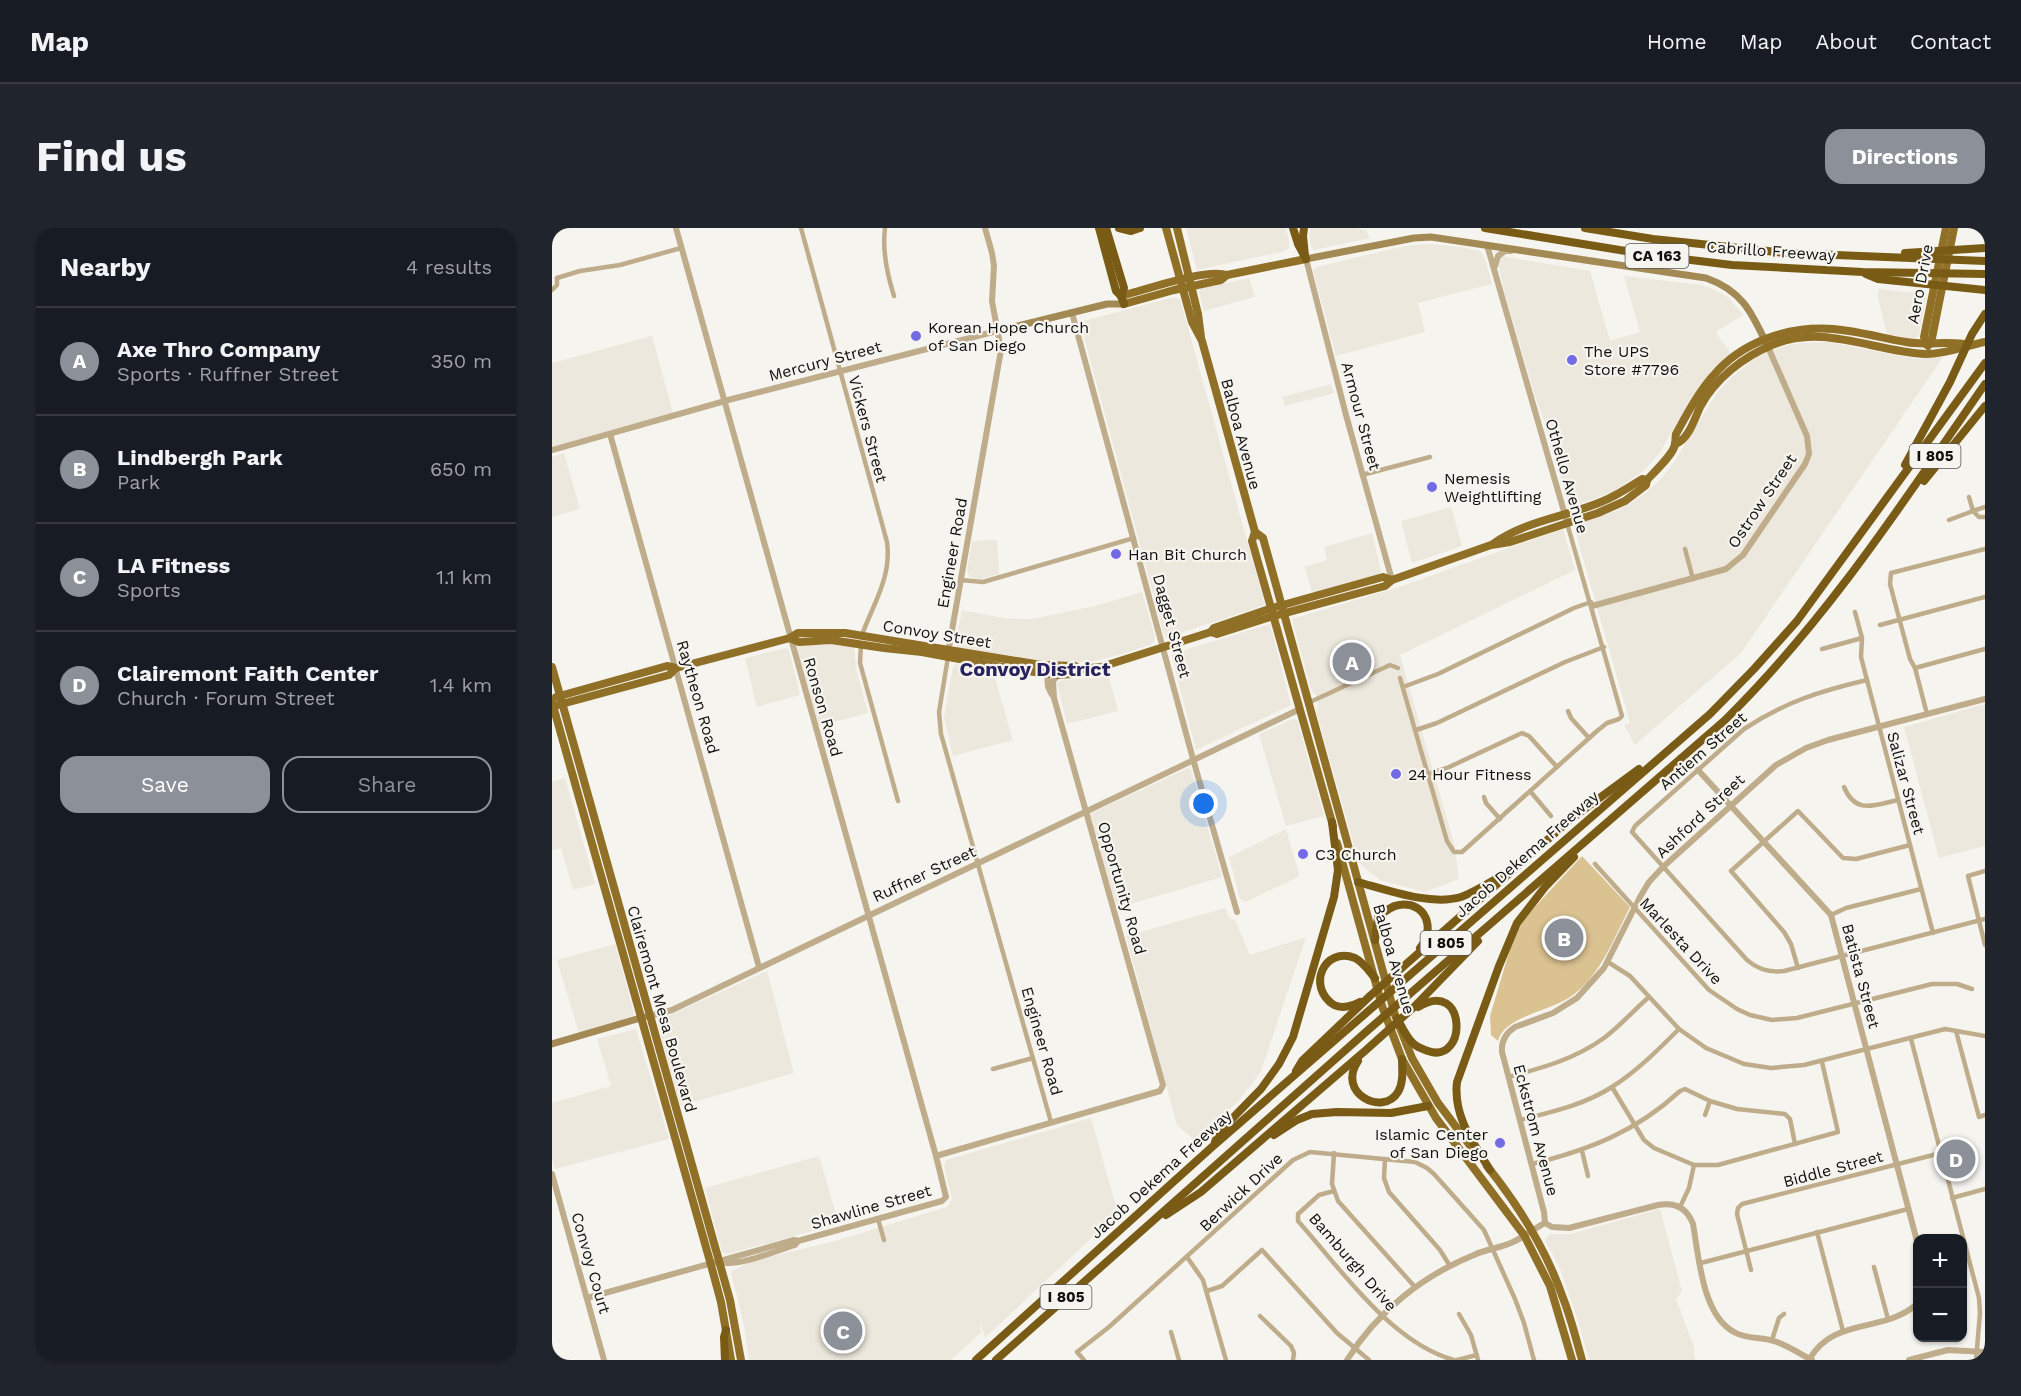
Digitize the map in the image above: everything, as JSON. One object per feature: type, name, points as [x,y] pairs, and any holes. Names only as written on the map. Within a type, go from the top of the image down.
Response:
[{"type":"highway","points":[[1099,228],[1116,291],[1122,300]]},
{"type":"highway","points":[[1106,228],[1124,288],[1122,300]]},
{"type":"highway","points":[[1119,228],[1131,231],[1140,228]]},
{"type":"highway","points":[[1293,228],[1306,259]]},
{"type":"highway","points":[[1304,228],[1306,259]]},
{"type":"highway","name":"Cabrillo Freeway","points":[[1485,228],[1722,264],[1863,272],[1985,274]]},
{"type":"highway","name":"Cabrillo Freeway","points":[[1585,228],[1653,239],[1786,254],[1985,261]]},
{"type":"highway","points":[[1891,257],[1906,253],[1985,248]]},
{"type":"highway","points":[[1863,272],[1878,279],[1985,290]]},
{"type":"highway","points":[[1886,500],[1934,413],[1972,334],[1985,314]]},
{"type":"highway","name":"Jacob Dekema Freeway","points":[[974,1360],[1212,1147],[1710,714],[1797,621],[1985,363]]},
{"type":"highway","name":"Jacob Dekema Freeway","points":[[996,1360],[1724,721],[1759,686],[1822,613],[1886,528],[1985,384]]},
{"type":"highway","points":[[1886,528],[1985,406]]},
{"type":"highway","points":[[1291,1078],[1302,1061],[1371,995],[1515,868],[1581,811],[1681,739]]},
{"type":"highway","points":[[1212,1147],[1220,1131],[1262,1089],[1280,1064],[1293,1037],[1334,897],[1338,870],[1332,822]]},
{"type":"highway","points":[[1490,1170],[1460,1117],[1456,1093],[1460,1074],[1517,923],[1545,887],[1604,824]]},
{"type":"highway","points":[[1358,882],[1426,899],[1440,899],[1459,897],[1476,890],[1515,868]]},
{"type":"highway","points":[[1137,1235],[1201,1192],[1366,1050],[1399,1017],[1414,1007],[1518,900]]},
{"type":"highway","points":[[1375,940],[1378,917],[1386,910],[1398,905],[1410,905],[1420,910],[1427,918],[1429,931],[1425,942],[1404,966]]},
{"type":"highway","points":[[1371,995],[1354,1006],[1338,1007],[1325,998],[1319,984],[1321,971],[1328,962],[1346,956],[1362,963],[1374,978]]},
{"type":"highway","points":[[1438,1001],[1448,1004],[1458,1025],[1455,1039],[1446,1050],[1433,1053],[1413,1043],[1402,1029],[1399,1017],[1426,1002],[1438,1001]]},
{"type":"highway","points":[[1366,1050],[1352,1070],[1352,1084],[1361,1097],[1374,1103],[1388,1101],[1398,1093],[1403,1079],[1401,1059]]},
{"type":"highway","points":[[1237,1161],[1307,1115],[1336,1112],[1391,1113],[1428,1106]]},
{"type":"highway","points":[[725,1360],[726,1330]]},
{"type":"main road","name":"Balboa Avenue","points":[[1166,228],[1192,322],[1202,341]]},
{"type":"main road","name":"Balboa Avenue","points":[[1177,228],[1200,320],[1202,341],[1255,532],[1252,541],[1392,1037],[1401,1059],[1428,1106],[1524,1234],[1550,1286],[1572,1360]]},
{"type":"main road","name":"Aero Drive","points":[[1926,354],[1928,344],[1924,337],[1936,294],[1946,243],[1946,228]]},
{"type":"main road","name":"Aero Drive","points":[[1946,243],[1954,228]]},
{"type":"main road","points":[[1306,259],[1421,238],[1456,240],[1706,278],[1721,283],[1737,295],[1750,310],[1766,343]]},
{"type":"main road","name":"Mercury Street","points":[[998,331],[1181,284],[1221,280],[1227,275],[1306,259]]},
{"type":"main road","name":"Convoy Street","points":[[1566,518],[1611,507],[1646,485],[1647,480],[1675,444],[1683,440],[1702,403],[1719,381],[1766,343],[1794,330],[1831,329],[1907,342],[1928,344],[1956,342],[1970,345]]},
{"type":"main road","name":"Convoy Street","points":[[1766,343],[1830,337],[1904,352],[1926,354],[1950,352],[1985,342]]},
{"type":"main road","name":"Convoy Street","points":[[555,702],[667,666],[676,668],[790,638],[798,633],[809,632],[835,632],[861,640],[1041,665],[1101,667],[1211,632],[1216,634],[1273,612],[1385,586],[1392,580],[1491,545],[1510,542],[1601,503],[1625,491],[1641,479],[1647,480]]},
{"type":"main road","points":[[1611,507],[1632,492],[1634,484]]},
{"type":"main road","name":"Balboa Avenue","points":[[1255,532],[1263,538],[1383,971],[1399,1017]]},
{"type":"main road","name":"Convoy Street","points":[[790,638],[799,642],[866,640],[888,644],[893,641],[1047,674],[1072,674],[1078,668]]},
{"type":"main road","name":"Clairemont Mesa Boulevard","points":[[552,667],[555,702],[715,1263],[731,1360]]},
{"type":"main road","points":[[1047,674],[1050,669],[1073,670],[1078,668]]},
{"type":"main road","points":[[1288,668],[1295,675],[1303,701],[1308,703]]},
{"type":"main road","points":[[1300,709],[1306,712],[1318,754],[1326,767]]},
{"type":"main road","name":"Ruffner Street","points":[[552,1044],[646,1017]]},
{"type":"main road","name":"Balboa Avenue","points":[[1402,1029],[1412,1058],[1438,1103],[1490,1170],[1532,1230],[1564,1299],[1582,1360]]},
{"type":"main road","name":"Clairemont Mesa Boulevard","points":[[715,1263],[730,1300],[741,1360]]},
{"type":"street","name":"Ronson Road","points":[[676,228],[946,1193]]},
{"type":"street","name":"Vickers Street","points":[[801,228],[888,549],[887,567],[881,592],[861,640],[860,663],[898,801]]},
{"type":"street","points":[[885,228],[884,248],[887,272],[894,296]]},
{"type":"street","name":"Engineer Road","points":[[985,228],[994,266],[992,302],[1001,350],[948,653],[939,725],[1051,1122]]},
{"type":"street","name":"Othello Avenue","points":[[1487,245],[1622,714],[1622,718],[1607,723],[1589,738]]},
{"type":"street","points":[[557,278],[580,271],[620,265],[681,248]]},
{"type":"street","points":[[1496,279],[1495,264],[1498,255],[1505,251],[1519,250]]},
{"type":"street","name":"Armour Street","points":[[1306,259],[1362,475],[1392,580]]},
{"type":"street","points":[[552,290],[557,285],[557,278],[553,272]]},
{"type":"street","name":"Dagget Street","points":[[1072,313],[1237,912]]},
{"type":"street","name":"Mercury Street","points":[[552,450],[724,401],[998,331]]},
{"type":"street","name":"Ostrow Street","points":[[1591,604],[1726,569],[1743,555],[1805,464],[1809,454],[1807,436],[1766,343]]},
{"type":"street","name":"Raytheon Road","points":[[610,434],[759,967]]},
{"type":"street","points":[[1362,475],[1430,456]]},
{"type":"street","points":[[1969,497],[1973,510],[1979,517],[1985,517]]},
{"type":"street","points":[[1949,520],[1985,507]]},
{"type":"street","points":[[961,580],[983,582],[1134,538]]},
{"type":"street","points":[[1685,549],[1693,579]]},
{"type":"street","points":[[1927,714],[1899,619],[1889,579],[1891,573],[1985,549]]},
{"type":"street","points":[[1880,625],[1985,597]]},
{"type":"street","points":[[1403,687],[1438,674],[1574,608],[1591,604]]},
{"type":"street","name":"Salizar Street","points":[[1855,612],[1862,638],[1861,657],[1933,933]]},
{"type":"street","points":[[1822,649],[1862,638]]},
{"type":"street","points":[[1416,730],[1437,723],[1604,646]]},
{"type":"street","points":[[1915,668],[1985,649]]},
{"type":"street","points":[[1308,703],[1390,665],[1398,668]]},
{"type":"street","name":"Opportunity Road","points":[[1047,674],[1048,687],[1054,698],[1163,1085],[1160,1091],[1051,1122]]},
{"type":"street","points":[[1054,698],[1053,681],[1058,675]]},
{"type":"street","points":[[1400,678],[1447,841],[1454,852],[1458,853],[1465,850],[1589,738],[1571,718],[1568,711]]},
{"type":"street","name":"Antiem Street","points":[[1663,867],[1632,832],[1635,826],[1744,729],[1759,719],[1811,694],[1867,680]]},
{"type":"street","name":"Ashford Street","points":[[1502,1044],[1506,1035],[1515,1027],[1553,1013],[1577,998],[1597,978],[1608,962],[1649,882],[1776,765],[1828,740],[1985,699]]},
{"type":"street","name":"Ruffner Street","points":[[646,1017],[672,1010],[1300,709]]},
{"type":"street","points":[[1428,774],[1447,768],[1522,733],[1529,736],[1557,767]]},
{"type":"street","name":"Batista Street","points":[[1698,770],[1831,915],[1914,1234]]},
{"type":"street","points":[[1844,788],[1855,803],[1864,807],[1898,800]]},
{"type":"street","points":[[1530,791],[1551,816]]},
{"type":"street","points":[[1484,797],[1500,819]]},
{"type":"street","points":[[1798,968],[1791,944],[1784,932],[1731,872],[1798,811],[1843,858],[1856,859],[1910,845]]},
{"type":"street","name":"Marlesta Drive","points":[[1595,864],[1709,990],[1750,1015],[1772,1020],[1797,1018],[1932,984],[1957,984],[1972,989]]},
{"type":"street","points":[[1663,867],[1753,965],[1762,970],[1775,972],[1798,968],[1982,920]]},
{"type":"street","points":[[1985,871],[1968,876],[1982,920],[1985,945]]},
{"type":"street","points":[[1831,915],[1846,908],[1921,888]]},
{"type":"street","points":[[1608,962],[1630,976],[1679,1029],[1706,1048],[1744,1064],[1785,1068],[1822,1062],[1938,1030],[1985,1036]]},
{"type":"street","points":[[1508,1077],[1551,1066],[1579,1054],[1604,1038],[1649,997]]},
{"type":"street","points":[[1520,1120],[1564,1109],[1586,1101],[1612,1087],[1643,1064],[1679,1029]]},
{"type":"street","points":[[1956,1031],[1982,1116]]},
{"type":"street","points":[[1911,1039],[1979,1298],[1976,1360]]},
{"type":"street","name":"Eckstrom Avenue","points":[[1502,1044],[1508,1077],[1532,1164],[1545,1223]]},
{"type":"street","points":[[993,1069],[1033,1058]]},
{"type":"street","points":[[1612,1087],[1644,1140],[1654,1148],[1694,1165],[1718,1165],[1838,1132],[1822,1062]]},
{"type":"street","points":[[1532,1164],[1582,1151],[1635,1126],[1685,1089],[1710,1101],[1737,1109],[1785,1114],[1790,1119],[1795,1144]]},
{"type":"street","points":[[1705,1115],[1710,1101]]},
{"type":"street","points":[[936,1156],[1051,1122]]},
{"type":"street","points":[[1582,1151],[1588,1176]]},
{"type":"street","name":"Berwick Drive","points":[[1084,1360],[1077,1352],[1109,1327],[1293,1160],[1310,1152],[1414,1162],[1434,1174],[1484,1230],[1515,1299],[1534,1360]]},
{"type":"street","points":[[1334,1153],[1332,1177],[1338,1201],[1415,1287]]},
{"type":"street","name":"Biddle Street","points":[[1746,1251],[1737,1214],[1742,1204],[1941,1153]]},
{"type":"street","points":[[1385,1159],[1384,1178],[1389,1192],[1440,1250],[1450,1266]]},
{"type":"street","points":[[1680,1207],[1689,1188],[1694,1165]]},
{"type":"street","name":"Convoy Court","points":[[552,1174],[604,1360]]},
{"type":"street","points":[[1952,1198],[1985,1189]]},
{"type":"street","name":"Bamburgh Drive","points":[[1334,1191],[1315,1198],[1298,1214],[1298,1221],[1382,1316],[1431,1350],[1456,1360],[1477,1358]]},
{"type":"street","name":"Shawline Street","points":[[587,1298],[942,1201],[946,1193]]},
{"type":"street","points":[[1347,1360],[1382,1316],[1415,1287],[1450,1266],[1491,1248],[1513,1242],[1545,1223],[1550,1227],[1563,1229],[1658,1205],[1669,1204],[1680,1207],[1691,1219],[1708,1298],[1720,1321],[1741,1335],[1772,1340],[1810,1360],[1829,1337],[1900,1315],[1913,1306]]},
{"type":"street","points":[[1701,1263],[1908,1209]]},
{"type":"street","points":[[878,1219],[884,1240]]},
{"type":"street","points":[[1817,1232],[1843,1331]]},
{"type":"street","points":[[1207,1291],[1222,1286],[1262,1250],[1337,1334],[1369,1360]]},
{"type":"street","points":[[1746,1251],[1751,1270]]},
{"type":"street","points":[[1187,1257],[1200,1273],[1207,1291],[1226,1360]]},
{"type":"street","points":[[1874,1267],[1888,1319]]},
{"type":"street","points":[[1460,1314],[1471,1335],[1477,1358]]},
{"type":"street","points":[[1772,1340],[1779,1318],[1784,1314]]},
{"type":"street","points":[[1260,1316],[1291,1346],[1294,1353],[1293,1360]]},
{"type":"street","points":[[1171,1332],[1179,1360]]},
{"type":"street","points":[[1909,1360],[1948,1350],[1985,1352]]},
{"type":"shaded area","points":[[1186,228],[1286,228],[1289,248],[1285,251],[1197,270]]},
{"type":"shaded area","points":[[1311,228],[1356,228],[1366,230],[1370,238],[1314,250],[1309,234]]},
{"type":"shaded area","points":[[1428,244],[1480,251],[1485,259],[1492,284],[1418,303],[1425,332],[1336,356],[1313,270],[1317,267],[1405,246]]},
{"type":"shaded area","points":[[1501,256],[1590,271],[1610,341],[1640,332],[1624,276],[1711,288],[1728,297],[1743,315],[1716,332],[1731,354],[1709,374],[1691,398],[1659,454],[1642,472],[1613,492],[1577,505],[1569,505],[1505,294],[1497,261]]},
{"type":"shaded area","points":[[1249,278],[1255,297],[1204,311],[1200,289]]},
{"type":"shaded area","points":[[1878,289],[1927,294],[1919,336],[1915,339],[1887,334]]},
{"type":"shaded area","points":[[1174,297],[1180,299],[1265,605],[1165,638],[1080,322]]},
{"type":"shaded area","points":[[652,336],[673,413],[552,447],[552,363]]},
{"type":"shaded area","points":[[1828,342],[1916,359],[1943,357],[1741,653],[1635,745],[1624,725],[1630,723],[1574,527],[1576,524],[1627,506],[1660,480],[1676,459],[1716,394],[1748,364],[1759,356],[1781,347],[1799,343]]},
{"type":"shaded area","points":[[1331,384],[1334,393],[1285,406],[1282,397]]},
{"type":"shaded area","points":[[564,453],[580,509],[552,517],[552,457]]},
{"type":"shaded area","points":[[1451,507],[1462,546],[1412,563],[1401,521]]},
{"type":"shaded area","points":[[1563,529],[1575,570],[1400,655],[1454,843],[1459,879],[1425,892],[1380,880],[1359,863],[1316,711],[1318,705],[1316,695],[1310,687],[1292,619],[1399,587]]},
{"type":"shaded area","points":[[1372,533],[1381,571],[1379,574],[1312,593],[1305,567],[1327,560],[1324,547]]},
{"type":"shaded area","points":[[997,540],[999,574],[981,579],[970,577],[967,571],[972,541]]},
{"type":"shaded area","points":[[1142,592],[1155,637],[1154,641],[1152,644],[1122,654],[1090,662],[1040,663],[958,649],[955,644],[962,610],[1003,618],[1032,619],[1095,606]]},
{"type":"shaded area","points":[[1270,624],[1291,705],[1196,750],[1171,654]]},
{"type":"shaded area","points":[[802,645],[854,647],[856,668],[868,713],[819,726],[798,651],[798,647]]},
{"type":"shaded area","points":[[785,648],[789,650],[800,695],[757,707],[745,658]]},
{"type":"shaded area","points":[[957,664],[993,671],[1013,740],[953,756],[944,717],[953,667]]},
{"type":"shaded area","points":[[1108,674],[1118,711],[1067,724],[1057,683],[1063,680],[1095,678]]},
{"type":"shaded area","points":[[1985,704],[1985,846],[1939,858],[1904,727]]},
{"type":"shaded area","points":[[1293,719],[1297,720],[1324,816],[1286,826],[1259,734]]},
{"type":"shaded area","points":[[1188,768],[1191,770],[1222,877],[1117,908],[1090,814]]},
{"type":"shaded area","points":[[565,778],[595,884],[573,890],[561,848],[552,850],[552,782]]},
{"type":"shaded area","points":[[1286,829],[1298,877],[1245,902],[1240,899],[1229,857]]},
{"type":"shaded area","points":[[1582,856],[1630,907],[1604,958],[1588,981],[1567,999],[1508,1026],[1498,1041],[1491,1035],[1490,1016],[1510,949],[1522,921]]},
{"type":"shaded area","points":[[1225,908],[1229,918],[1235,920],[1250,955],[1306,937],[1261,1071],[1238,1102],[1193,1139],[1177,1125],[1126,936]]},
{"type":"shaded area","points":[[615,944],[633,1016],[579,1033],[557,960]]},
{"type":"shaded area","points":[[767,971],[794,1073],[680,1106],[658,1025],[661,1019]]},
{"type":"shaded area","points":[[636,1029],[669,1139],[555,1169],[552,1159],[552,1103],[611,1086],[597,1039]]},
{"type":"shaded area","points":[[1091,1118],[1118,1213],[985,1338],[980,1321],[981,1332],[951,1360],[749,1360],[744,1326],[731,1272],[749,1262],[835,1241],[947,1207],[952,1199],[944,1166],[946,1160]]},
{"type":"shaded area","points":[[819,1156],[839,1224],[727,1254],[722,1252],[705,1188]]},
{"type":"shaded area","points":[[1660,1209],[1682,1291],[1676,1299],[1694,1347],[1695,1360],[1589,1360],[1578,1320],[1558,1264],[1545,1240],[1550,1234],[1571,1234]]},
{"type":"place","name":"Korean Hope Church of San Diego","points":[[916,336]]},
{"type":"place","name":"The UPS Store #7796","points":[[1572,360]]},
{"type":"place","name":"Nemesis Weightlifting","points":[[1432,487]]},
{"type":"place","name":"Han Bit Church","points":[[1116,554]]},
{"type":"place","name":"Axe Thro Company","points":[[1352,662]]},
{"type":"place","name":"24 Hour Fitness","points":[[1396,774]]},
{"type":"place","name":"C3 Church","points":[[1303,854]]},
{"type":"place","name":"Lindbergh Park","points":[[1564,938]]},
{"type":"place","name":"Islamic Center of San Diego","points":[[1500,1143]]},
{"type":"place","name":"Clairemont Faith Center","points":[[1956,1159]]},
{"type":"place","name":"LA Fitness","points":[[843,1331]]},
{"type":"district","name":"Convoy District","points":[[1035,669]]}]
